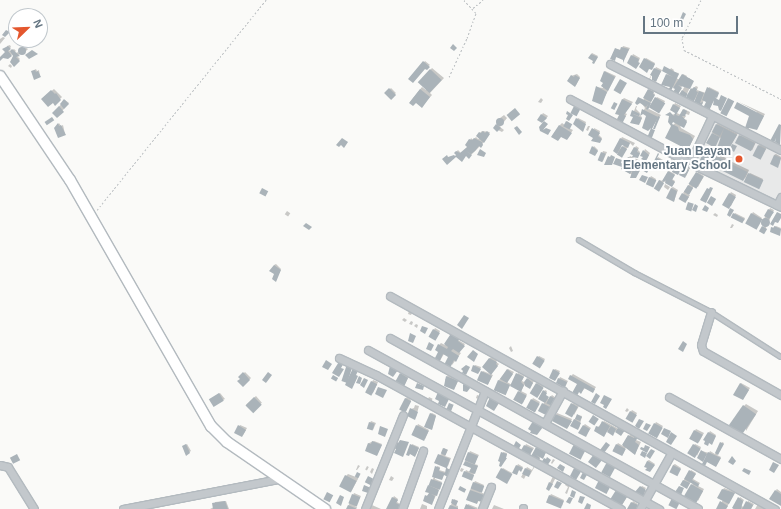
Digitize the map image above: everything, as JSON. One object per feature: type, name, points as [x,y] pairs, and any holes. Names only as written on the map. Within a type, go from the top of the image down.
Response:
[{"type":"street","points":[[610,64],[781,150]]},
{"type":"street","points":[[0,76],[3,87],[52,151],[211,426],[226,442],[325,509]]},
{"type":"street","points":[[570,99],[690,163],[779,206],[781,196]]},
{"type":"street","points":[[690,163],[712,116]]},
{"type":"street","points":[[390,296],[775,509]]},
{"type":"street","points":[[711,312],[701,346],[703,351],[781,395]]},
{"type":"street","points":[[390,338],[698,509]]},
{"type":"street","points":[[368,350],[478,408],[659,509]]},
{"type":"street","points":[[339,358],[365,369],[621,509]]},
{"type":"street","points":[[438,509],[485,391]]},
{"type":"street","points":[[545,423],[563,391]]},
{"type":"street","points":[[669,397],[781,459]]},
{"type":"street","points":[[365,509],[403,415]]},
{"type":"street","points":[[402,509],[423,451]]},
{"type":"street","points":[[640,509],[672,452]]},
{"type":"street","points":[[0,465],[8,467],[34,509]]},
{"type":"street","points":[[124,509],[279,479]]},
{"type":"street","points":[[482,509],[491,487]]},
{"type":"lane","points":[[579,240],[635,273],[711,312],[781,357]]},
{"type":"path","points":[[91,217],[266,0]]},
{"type":"path","points":[[449,77],[467,38],[476,12],[464,0]]},
{"type":"path","points":[[472,8],[483,0]]},
{"type":"path","points":[[701,0],[682,38],[684,50],[781,99]]},
{"type":"shaded area","name":"Juan Bayan Elementary School","points":[[715,123],[781,155],[781,193],[776,203],[696,163]]},
{"type":"building","points":[[683,12],[686,14],[683,20],[680,19]]},
{"type":"building","points":[[6,30],[8,31],[8,34],[5,37],[2,35]]},
{"type":"building","points":[[453,44],[457,48],[454,51],[450,48]]},
{"type":"building","points":[[8,46],[8,48],[11,49],[8,51],[12,56],[8,59],[3,58],[0,61],[0,57],[5,52],[2,49]]},
{"type":"building","points":[[621,47],[629,49],[623,63],[623,60],[616,57],[615,61],[610,59],[615,48],[620,50]]},
{"type":"building","points":[[19,48],[25,48],[25,54],[19,54]]},
{"type":"building","points":[[12,49],[20,56],[16,57],[20,61],[14,67],[10,62],[13,56],[10,51]]},
{"type":"building","points":[[32,50],[38,54],[29,59],[25,55]]},
{"type":"building","points":[[591,54],[598,57],[594,64],[592,63],[593,61],[588,58]]},
{"type":"building","points":[[631,55],[639,59],[638,62],[640,63],[636,69],[627,63]]},
{"type":"building","points":[[644,58],[655,64],[652,70],[649,69],[647,73],[639,67]]},
{"type":"building","points":[[423,61],[430,67],[427,70],[425,69],[413,83],[408,79]]},
{"type":"building","points":[[664,66],[679,74],[671,91],[668,90],[670,87],[661,85],[666,74],[673,77],[662,71]]},
{"type":"building","points":[[654,68],[661,71],[656,82],[652,80],[652,76],[650,75]]},
{"type":"building","points":[[430,69],[442,80],[429,93],[418,82]]},
{"type":"building","points":[[35,70],[36,72],[38,71],[41,77],[34,80],[31,71]]},
{"type":"building","points":[[604,71],[615,77],[608,91],[601,86],[603,83],[600,81]]},
{"type":"building","points":[[682,74],[694,81],[690,89],[678,85],[682,88],[677,96],[673,92],[675,89],[673,88]]},
{"type":"building","points":[[571,75],[574,77],[575,75],[580,78],[575,87],[567,81]]},
{"type":"building","points":[[620,79],[627,83],[620,94],[614,90]]},
{"type":"building","points":[[596,86],[607,92],[602,105],[592,101]]},
{"type":"building","points":[[694,87],[698,92],[693,103],[685,99],[691,88],[692,89]]},
{"type":"building","points":[[707,87],[719,93],[717,98],[715,97],[717,99],[719,100],[721,95],[727,98],[721,111],[719,110],[718,106],[713,105],[714,100],[709,111],[703,108],[706,102],[702,100]]},
{"type":"building","points":[[389,88],[396,95],[391,100],[384,93]]},
{"type":"building","points":[[420,89],[430,97],[422,108],[416,103],[413,106],[409,103]]},
{"type":"building","points":[[648,89],[654,92],[653,94],[655,95],[651,102],[643,98]]},
{"type":"building","points":[[51,90],[55,94],[56,93],[61,100],[55,106],[53,103],[48,107],[41,99]]},
{"type":"building","points":[[682,90],[688,94],[684,99],[679,95]]},
{"type":"building","points":[[699,91],[704,93],[700,103],[703,102],[701,107],[694,102]]},
{"type":"building","points":[[638,97],[651,103],[648,110],[646,109],[648,104],[646,107],[640,103],[637,105],[635,103]]},
{"type":"building","points":[[655,97],[665,103],[659,113],[649,107]]},
{"type":"building","points":[[728,98],[734,101],[727,116],[720,113]]},
{"type":"building","points":[[64,99],[69,104],[64,109],[60,104]]},
{"type":"building","points":[[622,99],[632,104],[624,115],[626,116],[622,124],[616,121],[619,115],[615,114]]},
{"type":"building","points":[[614,102],[618,104],[614,110],[611,108]]},
{"type":"building","points":[[737,102],[764,116],[757,130],[749,128],[748,130],[745,128],[749,116],[734,108]]},
{"type":"building","points":[[673,104],[680,108],[676,115],[679,116],[683,109],[687,111],[685,116],[682,116],[687,122],[684,128],[673,122],[672,124],[678,127],[679,131],[690,135],[693,139],[688,150],[665,138],[671,126],[668,122],[669,116],[665,115],[670,112],[674,116],[675,113],[670,110]]},
{"type":"building","points":[[59,106],[64,112],[57,118],[52,113]]},
{"type":"building","points":[[574,106],[580,109],[577,116],[570,113]]},
{"type":"building","points":[[515,108],[520,114],[512,121],[507,115]]},
{"type":"building","points":[[642,109],[658,117],[652,129],[655,130],[651,140],[647,138],[651,128],[648,131],[642,128],[646,116],[643,114],[640,116]]},
{"type":"building","points":[[632,110],[640,114],[639,116],[633,114],[642,118],[639,125],[630,123],[633,117],[630,116]]},
{"type":"building","points":[[567,111],[573,115],[569,121],[566,119],[568,115],[566,114]]},
{"type":"building","points":[[541,114],[547,118],[542,123],[537,120]]},
{"type":"building","points":[[658,116],[660,117],[655,129],[653,129]]},
{"type":"building","points":[[52,117],[54,120],[47,125],[45,122]]},
{"type":"building","points":[[498,118],[502,118],[504,122],[502,126],[498,126],[496,124],[496,120]]},
{"type":"building","points":[[576,118],[586,124],[583,132],[573,124]]},
{"type":"building","points":[[544,121],[548,124],[543,130],[546,128],[551,130],[548,135],[540,131],[539,127]]},
{"type":"building","points":[[566,121],[572,124],[570,130],[563,126]]},
{"type":"building","points":[[58,123],[59,126],[61,125],[66,135],[58,138],[54,128]]},
{"type":"building","points":[[496,124],[501,128],[497,132],[493,128]]},
{"type":"building","points":[[716,124],[724,128],[720,136],[712,132]]},
{"type":"building","points":[[779,124],[781,125],[780,145],[775,142],[776,138],[774,143],[770,141]]},
{"type":"building","points":[[559,125],[572,133],[567,140],[561,137],[558,141],[551,137]]},
{"type":"building","points":[[517,126],[522,132],[519,135],[514,128]]},
{"type":"building","points":[[592,128],[600,133],[598,136],[602,139],[600,143],[591,141],[593,138],[588,135]]},
{"type":"building","points":[[724,128],[737,135],[727,152],[717,148]]},
{"type":"building","points":[[483,131],[485,133],[487,131],[490,134],[484,143],[476,136],[479,132],[481,133]]},
{"type":"building","points":[[712,133],[720,137],[715,148],[706,143]]},
{"type":"building","points":[[739,135],[755,143],[751,151],[735,143]]},
{"type":"building","points":[[342,138],[348,142],[344,148],[341,145],[339,147],[336,145]]},
{"type":"building","points":[[474,138],[482,142],[483,145],[481,148],[479,146],[471,154],[466,151],[472,155],[469,159],[466,156],[462,162],[456,157],[447,165],[442,159],[447,155],[448,157],[455,156],[456,155],[454,153],[456,151],[460,153],[467,147],[465,145],[469,139],[472,140]]},
{"type":"building","points":[[620,138],[630,143],[628,148],[622,145],[617,154],[613,151]]},
{"type":"building","points":[[732,144],[737,146],[734,152],[730,149]]},
{"type":"building","points":[[758,145],[766,149],[761,160],[753,156]]},
{"type":"building","points":[[592,146],[598,151],[595,156],[589,153]]},
{"type":"building","points":[[622,146],[627,149],[622,158],[617,155]]},
{"type":"building","points":[[634,147],[638,149],[637,152],[640,153],[638,158],[632,157],[633,155],[630,154]]},
{"type":"building","points":[[480,149],[486,153],[484,157],[477,155]]},
{"type":"building","points":[[643,150],[649,155],[646,161],[641,159],[643,157],[640,156]]},
{"type":"building","points":[[704,151],[724,160],[720,170],[700,161]]},
{"type":"building","points":[[601,152],[606,154],[602,162],[598,160]]},
{"type":"building","points":[[658,153],[657,158],[663,161],[659,169],[657,168],[656,170],[650,167],[647,173],[640,169],[644,162],[648,164],[649,162],[653,163]]},
{"type":"building","points":[[611,155],[615,157],[612,165],[604,165],[608,156],[610,157]]},
{"type":"building","points":[[774,155],[781,158],[778,168],[770,164]]},
{"type":"building","points":[[628,157],[637,162],[635,165],[626,160]]},
{"type":"building","points":[[616,158],[622,160],[621,163],[624,164],[625,162],[640,170],[636,178],[630,178],[633,169],[630,174],[621,169],[622,167],[613,164]]},
{"type":"building","points":[[670,160],[683,166],[678,175],[672,172],[673,166],[670,170],[665,168]]},
{"type":"building","points":[[725,161],[747,172],[743,181],[721,170]]},
{"type":"building","points":[[683,166],[689,170],[685,178],[679,175]]},
{"type":"building","points":[[668,171],[675,175],[672,180],[675,182],[672,187],[665,183],[666,180],[664,182],[662,181]]},
{"type":"building","points":[[696,172],[704,177],[696,189],[689,184]]},
{"type":"building","points":[[748,173],[763,180],[759,189],[744,182]]},
{"type":"building","points":[[642,175],[648,177],[645,183],[639,180]]},
{"type":"building","points":[[649,177],[656,180],[653,187],[646,184]]},
{"type":"building","points":[[659,180],[664,183],[659,192],[654,189]]},
{"type":"building","points":[[688,185],[693,188],[689,195],[684,192]]},
{"type":"building","points":[[710,187],[713,188],[706,203],[700,200],[707,188],[709,189]]},
{"type":"building","points":[[262,188],[268,191],[266,197],[259,193]]},
{"type":"building","points":[[671,188],[677,191],[674,202],[666,198]]},
{"type":"building","points":[[682,193],[689,197],[685,203],[678,199]]},
{"type":"building","points":[[729,193],[736,197],[729,209],[722,205]]},
{"type":"building","points":[[711,196],[716,199],[712,206],[707,203]]},
{"type":"building","points":[[688,202],[694,204],[691,211],[686,210]]},
{"type":"building","points":[[695,204],[698,206],[696,212],[692,210]]},
{"type":"building","points":[[705,205],[709,208],[707,212],[702,210]]},
{"type":"building","points":[[730,208],[734,210],[730,217],[727,215]]},
{"type":"building","points":[[768,209],[774,212],[769,219],[764,216]]},
{"type":"building","points":[[777,212],[781,214],[781,218],[778,223],[775,222],[773,226],[770,224]]},
{"type":"building","points":[[733,213],[745,219],[742,223],[731,217]]},
{"type":"building","points":[[751,213],[762,219],[757,230],[745,223]]},
{"type":"building","points":[[765,217],[770,222],[765,227],[760,222]]},
{"type":"building","points":[[306,223],[312,227],[309,230],[303,226]]},
{"type":"building","points":[[762,226],[767,229],[764,234],[759,231]]},
{"type":"building","points":[[774,226],[781,229],[780,236],[770,232],[771,227],[774,228]]},
{"type":"building","points":[[274,265],[281,270],[276,282],[272,279],[274,274],[269,271]]},
{"type":"building","points":[[464,315],[469,318],[462,329],[457,325]]},
{"type":"building","points":[[422,326],[428,328],[425,334],[420,331]]},
{"type":"building","points":[[433,329],[440,333],[435,341],[428,337]]},
{"type":"building","points":[[452,332],[461,337],[458,341],[465,346],[459,353],[453,349],[451,351],[459,356],[456,362],[454,360],[450,368],[444,365],[448,357],[443,354],[439,363],[434,360],[438,352],[435,350],[438,344],[447,349],[448,347],[444,344]]},
{"type":"building","points":[[410,333],[416,336],[413,343],[408,341]]},
{"type":"building","points":[[683,341],[687,344],[683,352],[678,349]]},
{"type":"building","points":[[429,342],[434,345],[431,351],[426,349]]},
{"type":"building","points":[[473,350],[478,354],[474,362],[467,357]]},
{"type":"building","points":[[537,356],[545,361],[540,368],[532,364]]},
{"type":"building","points":[[489,358],[497,362],[496,364],[498,366],[491,375],[482,367]]},
{"type":"building","points":[[326,360],[332,364],[328,370],[322,367]]},
{"type":"building","points":[[340,360],[344,363],[341,368],[344,369],[339,377],[332,373]]},
{"type":"building","points":[[347,364],[353,366],[347,383],[341,381]]},
{"type":"building","points":[[466,365],[470,367],[466,375],[462,373],[463,371],[461,369]]},
{"type":"building","points":[[473,365],[481,369],[478,374],[471,371]]},
{"type":"building","points":[[390,366],[398,370],[393,377],[388,374]]},
{"type":"building","points":[[353,368],[358,371],[356,375],[358,376],[352,389],[345,385]]},
{"type":"building","points":[[507,369],[513,374],[507,383],[500,379]]},
{"type":"building","points":[[553,369],[560,373],[555,381],[549,378]]},
{"type":"building","points":[[481,371],[492,376],[488,385],[477,380]]},
{"type":"building","points":[[243,372],[250,380],[243,387],[237,381],[240,379],[238,377]]},
{"type":"building","points":[[268,372],[272,375],[266,383],[262,380]]},
{"type":"building","points":[[400,373],[408,378],[403,389],[395,382]]},
{"type":"building","points":[[516,373],[524,377],[521,382],[524,385],[521,392],[510,386]]},
{"type":"building","points":[[333,375],[338,378],[336,382],[331,378]]},
{"type":"building","points":[[570,375],[595,389],[593,393],[584,388],[581,394],[579,392],[577,396],[572,393],[577,384],[568,379]]},
{"type":"building","points":[[359,376],[362,378],[360,384],[356,383]]},
{"type":"building","points":[[446,376],[458,381],[454,390],[444,386]]},
{"type":"building","points":[[364,378],[368,380],[364,388],[360,385]]},
{"type":"building","points":[[527,378],[533,383],[530,389],[525,386],[524,382]]},
{"type":"building","points":[[558,378],[567,382],[565,388],[556,383]]},
{"type":"building","points":[[498,380],[510,385],[506,395],[494,390]]},
{"type":"building","points":[[371,381],[377,384],[371,396],[365,393]]},
{"type":"building","points":[[417,383],[424,386],[423,390],[415,388]]},
{"type":"building","points":[[536,383],[544,388],[537,398],[530,393]]},
{"type":"building","points":[[740,383],[749,390],[743,400],[733,395]]},
{"type":"building","points":[[463,384],[471,387],[467,392],[463,391]]},
{"type":"building","points":[[378,387],[387,390],[383,398],[375,394]]},
{"type":"building","points":[[543,390],[549,397],[545,403],[538,399]]},
{"type":"building","points":[[518,391],[527,396],[522,405],[513,400]]},
{"type":"building","points":[[438,392],[450,397],[445,407],[438,404],[439,401],[435,399]]},
{"type":"building","points":[[219,393],[224,401],[214,407],[209,399]]},
{"type":"building","points":[[596,393],[600,396],[595,404],[591,402]]},
{"type":"building","points":[[604,395],[612,399],[606,409],[603,407],[604,405],[600,403]]},
{"type":"building","points":[[550,396],[556,399],[553,406],[546,403]]},
{"type":"building","points":[[254,397],[262,405],[253,413],[246,405]]},
{"type":"building","points":[[490,397],[499,403],[494,411],[486,406]]},
{"type":"building","points":[[405,398],[411,401],[405,413],[399,410]]},
{"type":"building","points":[[531,399],[540,404],[535,413],[526,408]]},
{"type":"building","points":[[449,403],[454,405],[450,413],[446,411]]},
{"type":"building","points":[[542,403],[552,408],[548,416],[538,411]]},
{"type":"building","points":[[571,403],[578,407],[572,417],[565,413]]},
{"type":"building","points":[[743,405],[756,414],[742,435],[729,425]]},
{"type":"building","points":[[410,408],[418,412],[415,420],[407,416]]},
{"type":"building","points":[[630,411],[637,415],[632,423],[626,419]]},
{"type":"building","points":[[430,413],[436,416],[432,430],[424,427]]},
{"type":"building","points":[[555,414],[572,421],[567,429],[552,421]]},
{"type":"building","points":[[577,414],[582,417],[580,421],[575,419]]},
{"type":"building","points":[[593,415],[599,419],[594,426],[589,422]]},
{"type":"building","points":[[574,419],[581,423],[578,430],[570,426]]},
{"type":"building","points":[[639,419],[644,421],[639,429],[635,426]]},
{"type":"building","points":[[533,421],[543,427],[537,435],[530,433],[531,431],[528,429]]},
{"type":"building","points":[[602,421],[610,426],[604,437],[594,431],[596,426],[599,427]]},
{"type":"building","points":[[369,422],[375,424],[373,431],[367,429]]},
{"type":"building","points":[[646,423],[651,425],[647,431],[643,429]]},
{"type":"building","points":[[654,423],[663,428],[657,438],[648,433]]},
{"type":"building","points":[[238,425],[246,430],[242,437],[234,433]]},
{"type":"building","points":[[416,425],[429,431],[424,441],[411,435]]},
{"type":"building","points":[[583,425],[590,429],[586,437],[578,433]]},
{"type":"building","points":[[380,426],[388,429],[385,437],[378,434]]},
{"type":"building","points":[[611,426],[616,429],[613,436],[607,432]]},
{"type":"building","points":[[619,427],[625,430],[621,436],[615,432]]},
{"type":"building","points":[[664,428],[671,431],[668,438],[661,434]]},
{"type":"building","points":[[694,430],[703,435],[698,444],[689,439]]},
{"type":"building","points":[[671,432],[677,436],[671,445],[666,442]]},
{"type":"building","points":[[708,432],[716,436],[712,445],[709,443],[708,446],[704,444],[705,441],[703,440]]},
{"type":"building","points":[[628,435],[634,438],[635,436],[638,437],[635,442],[639,445],[635,455],[622,445]]},
{"type":"building","points":[[400,440],[409,442],[403,457],[394,453],[396,449],[393,448],[396,442],[398,443]]},
{"type":"building","points":[[372,441],[382,445],[377,456],[365,451],[368,443],[371,444]]},
{"type":"building","points":[[516,441],[521,445],[518,450],[513,447]]},
{"type":"building","points":[[606,442],[610,445],[604,453],[600,450]]},
{"type":"building","points":[[720,442],[724,444],[718,455],[715,453]]},
{"type":"building","points":[[186,444],[190,453],[186,456],[182,446]]},
{"type":"building","points":[[410,444],[419,448],[415,457],[410,454],[409,456],[406,455]]},
{"type":"building","points":[[574,444],[586,450],[581,460],[569,454]]},
{"type":"building","points":[[616,444],[626,449],[622,456],[612,451]]},
{"type":"building","points":[[693,444],[701,449],[695,458],[687,453]]},
{"type":"building","points":[[524,445],[533,449],[529,457],[520,452]]},
{"type":"building","points":[[645,445],[650,447],[647,453],[640,449],[641,447],[644,448]]},
{"type":"building","points":[[536,447],[546,452],[543,459],[536,455],[540,458],[538,462],[530,458]]},
{"type":"building","points":[[443,448],[448,450],[445,455],[441,454]]},
{"type":"building","points":[[651,449],[655,451],[650,459],[646,456]]},
{"type":"building","points":[[701,450],[707,454],[703,462],[697,458]]},
{"type":"building","points":[[642,451],[647,453],[645,458],[640,455]]},
{"type":"building","points":[[468,452],[478,456],[475,464],[465,460]]},
{"type":"building","points":[[501,452],[507,454],[507,458],[501,467],[499,466],[500,462],[498,461]]},
{"type":"building","points":[[708,452],[721,458],[716,467],[707,462],[705,466],[702,464]]},
{"type":"building","points":[[17,454],[20,460],[13,464],[10,458]]},
{"type":"building","points":[[438,454],[450,459],[447,468],[450,470],[448,477],[444,475],[442,480],[432,477],[435,466],[440,468],[439,471],[445,473],[446,468],[434,463]]},
{"type":"building","points":[[594,454],[602,460],[596,468],[588,462]]},
{"type":"building","points":[[732,456],[736,461],[733,465],[728,462]]},
{"type":"building","points":[[547,457],[551,460],[547,466],[541,463],[544,458],[546,459]]},
{"type":"building","points":[[465,461],[478,466],[475,474],[469,472],[471,468],[463,465]]},
{"type":"building","points":[[647,461],[655,465],[650,472],[645,470],[647,468],[644,467]]},
{"type":"building","points":[[607,462],[616,467],[610,477],[601,472]]},
{"type":"building","points":[[773,462],[779,465],[774,473],[769,470]]},
{"type":"building","points":[[560,464],[565,467],[563,472],[557,468]]},
{"type":"building","points":[[516,465],[523,468],[521,472],[519,470],[517,475],[512,473]]},
{"type":"building","points":[[673,465],[681,469],[677,476],[669,472]]},
{"type":"building","points":[[575,466],[582,470],[576,480],[570,476]]},
{"type":"building","points":[[501,468],[512,474],[507,484],[496,478]]},
{"type":"building","points":[[525,468],[531,471],[529,477],[522,474]]},
{"type":"building","points":[[744,468],[751,471],[749,475],[742,471]]},
{"type":"building","points":[[584,470],[588,473],[584,480],[580,478]]},
{"type":"building","points":[[689,470],[696,474],[692,480],[699,484],[698,487],[684,479]]},
{"type":"building","points":[[464,471],[474,475],[472,481],[462,477]]},
{"type":"building","points":[[357,472],[361,474],[358,478],[355,476]]},
{"type":"building","points":[[345,475],[357,481],[351,492],[339,487]]},
{"type":"building","points":[[368,476],[374,479],[371,485],[365,482]]},
{"type":"building","points":[[431,479],[442,483],[440,490],[429,486]]},
{"type":"building","points":[[599,480],[611,486],[606,494],[595,488]]},
{"type":"building","points":[[683,480],[690,483],[687,489],[680,485]]},
{"type":"building","points":[[557,481],[562,483],[558,489],[554,487]]},
{"type":"building","points":[[473,482],[484,486],[482,493],[471,489]]},
{"type":"building","points":[[549,482],[553,484],[549,491],[546,489]]},
{"type":"building","points":[[691,484],[703,491],[695,505],[683,498]]},
{"type":"building","points":[[364,485],[371,488],[368,493],[362,491]]},
{"type":"building","points":[[428,485],[439,490],[437,496],[431,494],[435,496],[432,505],[423,501],[425,495],[427,496],[429,493],[425,492]]},
{"type":"building","points":[[460,486],[466,489],[464,493],[458,490]]},
{"type":"building","points":[[640,486],[646,490],[644,493],[647,494],[644,499],[634,493]]},
{"type":"building","points":[[679,486],[684,488],[681,495],[675,492]]},
{"type":"building","points":[[722,489],[735,493],[729,504],[717,498]]},
{"type":"building","points":[[470,490],[484,495],[482,502],[478,501],[477,504],[466,500]]},
{"type":"building","points":[[572,490],[576,492],[574,498],[570,496]]},
{"type":"building","points":[[616,490],[627,497],[620,508],[609,501]]},
{"type":"building","points":[[775,490],[781,494],[781,506],[769,499]]},
{"type":"building","points":[[327,492],[333,495],[330,502],[323,499]]},
{"type":"building","points":[[352,494],[360,497],[357,507],[348,503]]},
{"type":"building","points":[[340,495],[344,497],[341,506],[336,503]]},
{"type":"building","points":[[549,495],[564,501],[561,508],[546,502]]},
{"type":"building","points":[[580,496],[585,497],[582,504],[578,502]]},
{"type":"building","points":[[392,497],[398,500],[396,503],[400,505],[398,509],[386,509]]},
{"type":"building","points":[[569,497],[573,498],[570,504],[566,502]]},
{"type":"building","points":[[738,497],[743,501],[741,509],[734,509],[732,508]]},
{"type":"building","points":[[672,498],[680,502],[676,509],[668,505]]},
{"type":"building","points":[[452,499],[458,501],[456,506],[451,503]]},
{"type":"building","points":[[225,501],[228,509],[213,509],[212,503]]},
{"type":"building","points":[[720,501],[728,506],[726,509],[716,509]]},
{"type":"building","points":[[746,501],[753,505],[751,509],[742,509]]},
{"type":"building","points":[[631,502],[638,505],[636,509],[627,509]]},
{"type":"building","points":[[587,503],[591,505],[590,509],[584,509]]},
{"type":"building","points":[[466,504],[476,509],[464,509]]},
{"type":"building","points":[[348,505],[357,509],[346,509]]},
{"type":"building","points":[[450,505],[458,508],[458,509],[448,509]]},
{"type":"place","name":"Juan Bayan Elementary School","points":[[739,159]]}]
